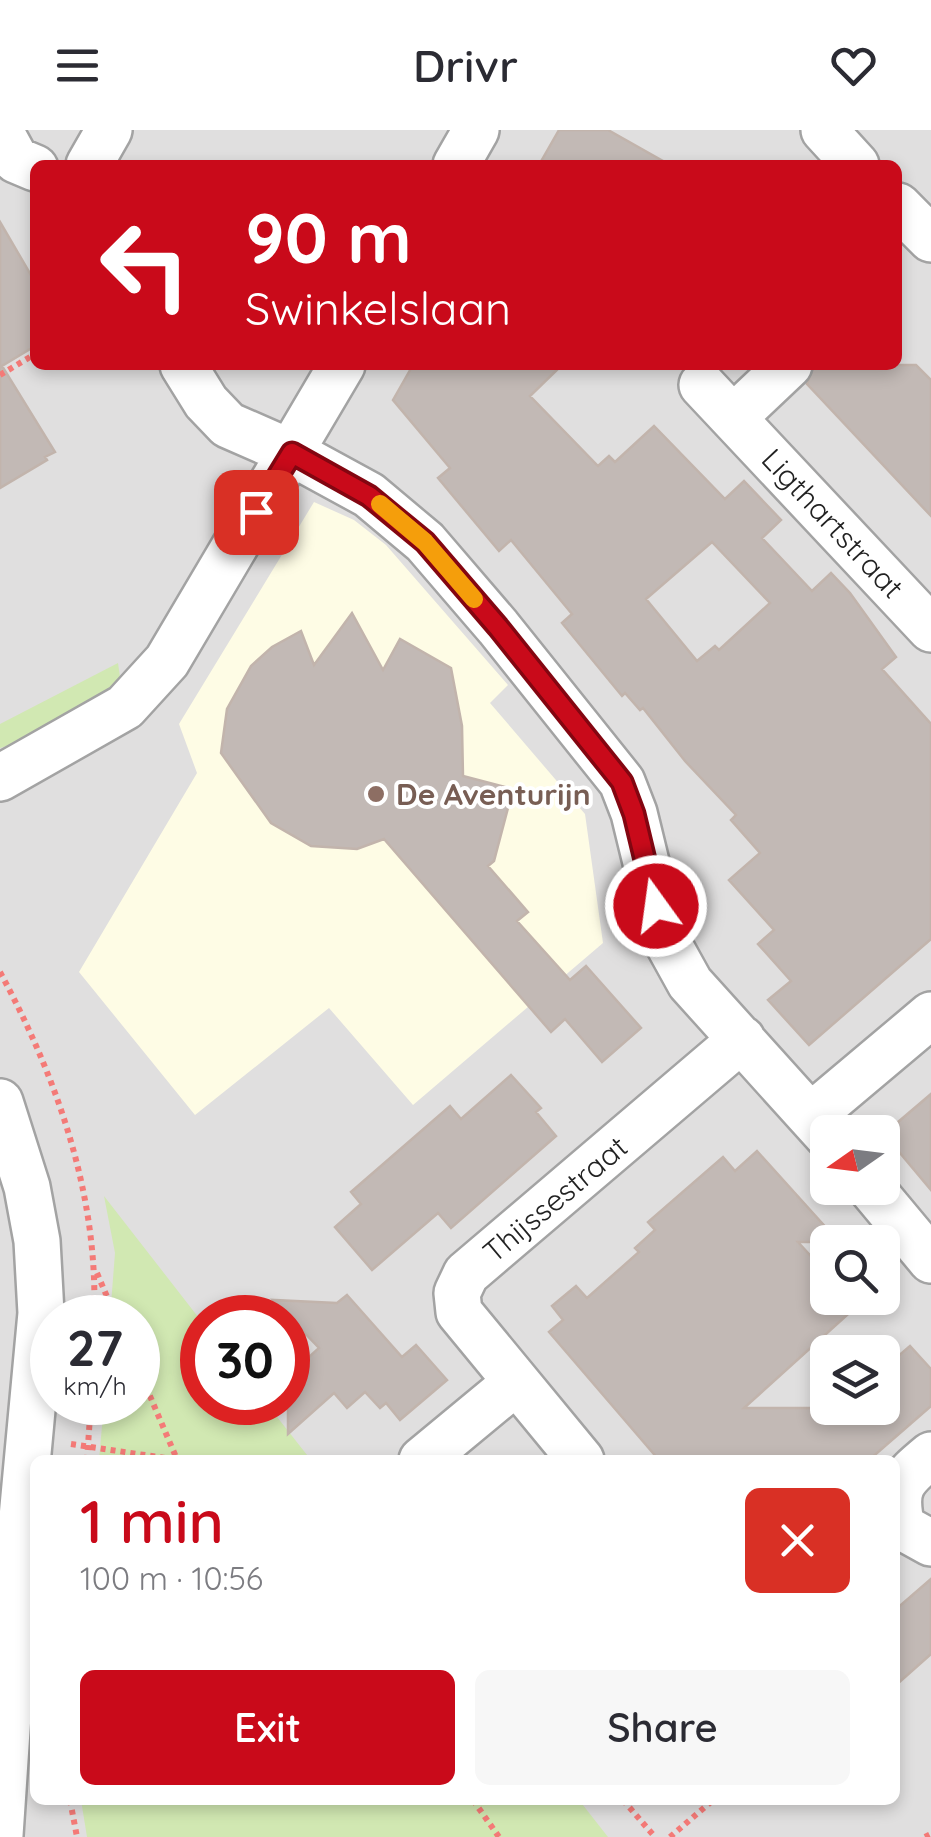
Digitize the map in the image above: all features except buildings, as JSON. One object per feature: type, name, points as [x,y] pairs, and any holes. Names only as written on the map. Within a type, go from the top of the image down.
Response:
[{"type":"street","points":[[92,160],[109,130]]},
{"type":"street","points":[[459,160],[476,130]]},
{"type":"street","points":[[0,131],[16,160],[30,166]]},
{"type":"street","points":[[902,210],[931,239]]},
{"type":"street","points":[[186,370],[206,402],[228,425],[292,453],[369,496],[425,542],[498,627],[622,782],[634,814],[664,936],[690,983],[810,1115]]},
{"type":"street","points":[[0,778],[125,707],[167,660],[339,370]]},
{"type":"street","points":[[733,418],[784,370]]},
{"type":"street","name":"Ligthartstraat","points":[[702,386],[931,629]]},
{"type":"street","points":[[831,1115],[931,1014]]},
{"type":"street","name":"Thijssestraat","points":[[576,1455],[459,1312],[457,1293],[466,1274],[742,1039]]},
{"type":"street","points":[[0,1102],[27,1187],[37,1241],[41,1312],[6,1548],[0,1835]]},
{"type":"street","points":[[885,1205],[931,1260]]},
{"type":"street","points":[[428,1455],[515,1383]]},
{"type":"street","points":[[900,1489],[905,1476],[931,1454]]},
{"type":"street","points":[[900,1510],[909,1534]]},
{"type":"street","points":[[4,1778],[21,1837]]},
{"type":"path","points":[[0,375],[30,357]]},
{"type":"path","points":[[96,1271],[106,1295]]},
{"type":"path","points":[[160,1419],[175,1455]]},
{"type":"path","points":[[88,1455],[89,1425]]},
{"type":"path","points":[[89,1446],[150,1455]]},
{"type":"path","points":[[71,1805],[77,1837]]},
{"type":"path","points":[[477,1805],[499,1837]]},
{"type":"path","points":[[627,1805],[655,1837]]},
{"type":"path","points":[[670,1837],[706,1805]]},
{"type":"shaded area","points":[[0,130],[931,130],[931,1837],[0,1837]]},
{"type":"shaded area","name":"De Aventurijn","points":[[314,502],[354,520],[386,545],[508,685],[490,703],[585,814],[603,943],[413,1105],[329,1008],[195,1115],[79,972],[197,773],[179,724]]},
{"type":"green space","points":[[118,663],[120,677],[100,702],[25,741],[0,748],[0,724]]},
{"type":"green space","points":[[104,1196],[181,1295],[180,1425],[283,1425],[307,1455],[99,1455],[102,1425],[160,1425],[160,1295],[112,1295],[115,1253]]},
{"type":"green space","points":[[82,1805],[583,1805],[608,1837],[87,1837]]},
{"type":"slow traffic","points":[[380,504],[425,542],[474,599]]},
{"type":"place","name":"De Aventurijn","points":[[376,794]]},
{"type":"route","points":[[256,512],[292,453],[369,496],[425,542],[622,782],[634,814],[656,906]]}]
